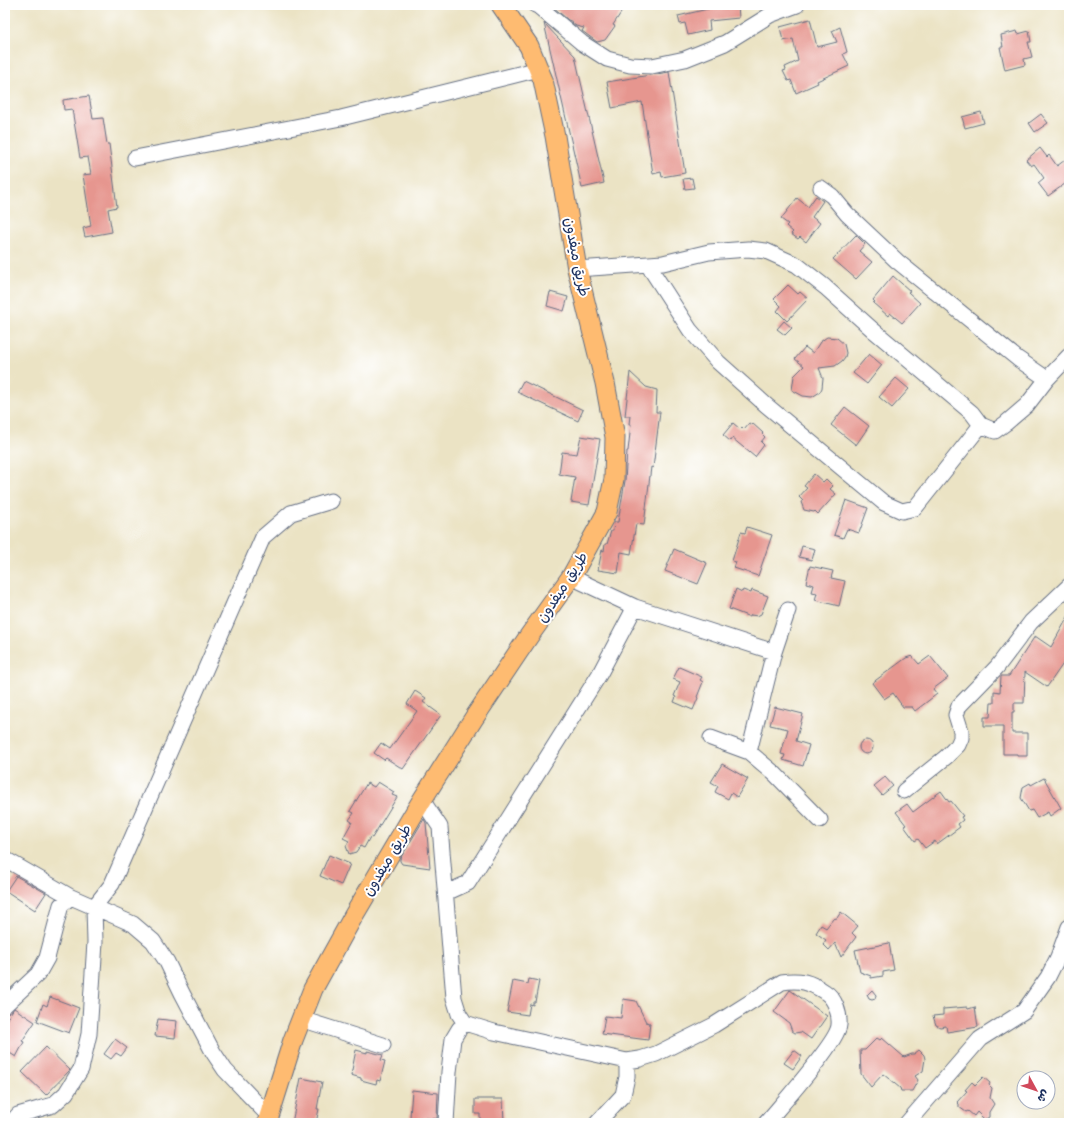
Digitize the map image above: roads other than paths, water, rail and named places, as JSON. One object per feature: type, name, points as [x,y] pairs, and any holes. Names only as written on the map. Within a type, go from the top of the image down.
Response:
[{"type":"main road","name":"طريق ميفدون","points":[[267,1119],[293,1040],[313,989],[354,915],[422,800],[474,718],[571,577],[607,512],[614,479],[615,437],[577,269],[555,136],[543,80],[529,46],[501,5]]},
{"type":"street","points":[[537,5],[582,43],[607,60],[630,65],[652,66],[686,59],[725,43],[770,15],[797,5]]},
{"type":"street","points":[[136,158],[341,118],[539,69]]},
{"type":"street","points":[[821,188],[832,196],[847,214],[897,260],[1018,359],[1047,379]]},
{"type":"street","points":[[577,269],[648,265],[709,252],[748,250],[766,251],[797,265],[825,287],[873,330],[972,413],[981,425],[995,431],[1027,405],[1047,379],[1069,356]]},
{"type":"street","points":[[648,265],[690,330],[718,362],[766,405],[884,503],[902,511],[915,508],[981,425]]},
{"type":"street","points":[[11,1123],[18,1116],[53,1105],[66,1094],[81,1069],[89,1034],[95,942],[94,907],[112,884],[263,537],[291,512],[331,501]]},
{"type":"street","points":[[571,577],[635,607],[774,652]]},
{"type":"street","points":[[904,791],[946,757],[958,744],[961,738],[961,731],[956,715],[959,706],[998,667],[1031,622],[1069,586]]},
{"type":"street","points":[[446,893],[468,884],[599,675],[635,607]]},
{"type":"street","points":[[749,752],[774,652],[788,610]]},
{"type":"street","points":[[711,738],[749,752],[775,774],[820,820]]},
{"type":"street","points":[[422,800],[440,827],[454,998],[459,1014],[465,1023],[494,1032],[627,1061],[656,1054],[714,1025],[782,982],[794,980],[811,983],[827,993],[836,1006],[839,1026],[828,1048],[766,1123]]},
{"type":"street","points":[[5,859],[70,897],[133,924],[153,941],[167,962],[213,1052],[225,1070],[267,1119]]},
{"type":"street","points":[[5,1006],[38,974],[49,953],[55,922],[61,905],[70,897]]},
{"type":"street","points":[[907,1123],[980,1039],[1024,1011],[1048,977],[1058,957],[1069,927]]},
{"type":"street","points":[[301,1019],[382,1045]]},
{"type":"street","points":[[446,1123],[449,1072],[453,1039],[465,1023]]},
{"type":"street","points":[[596,1123],[623,1095],[627,1077],[627,1061]]}]
